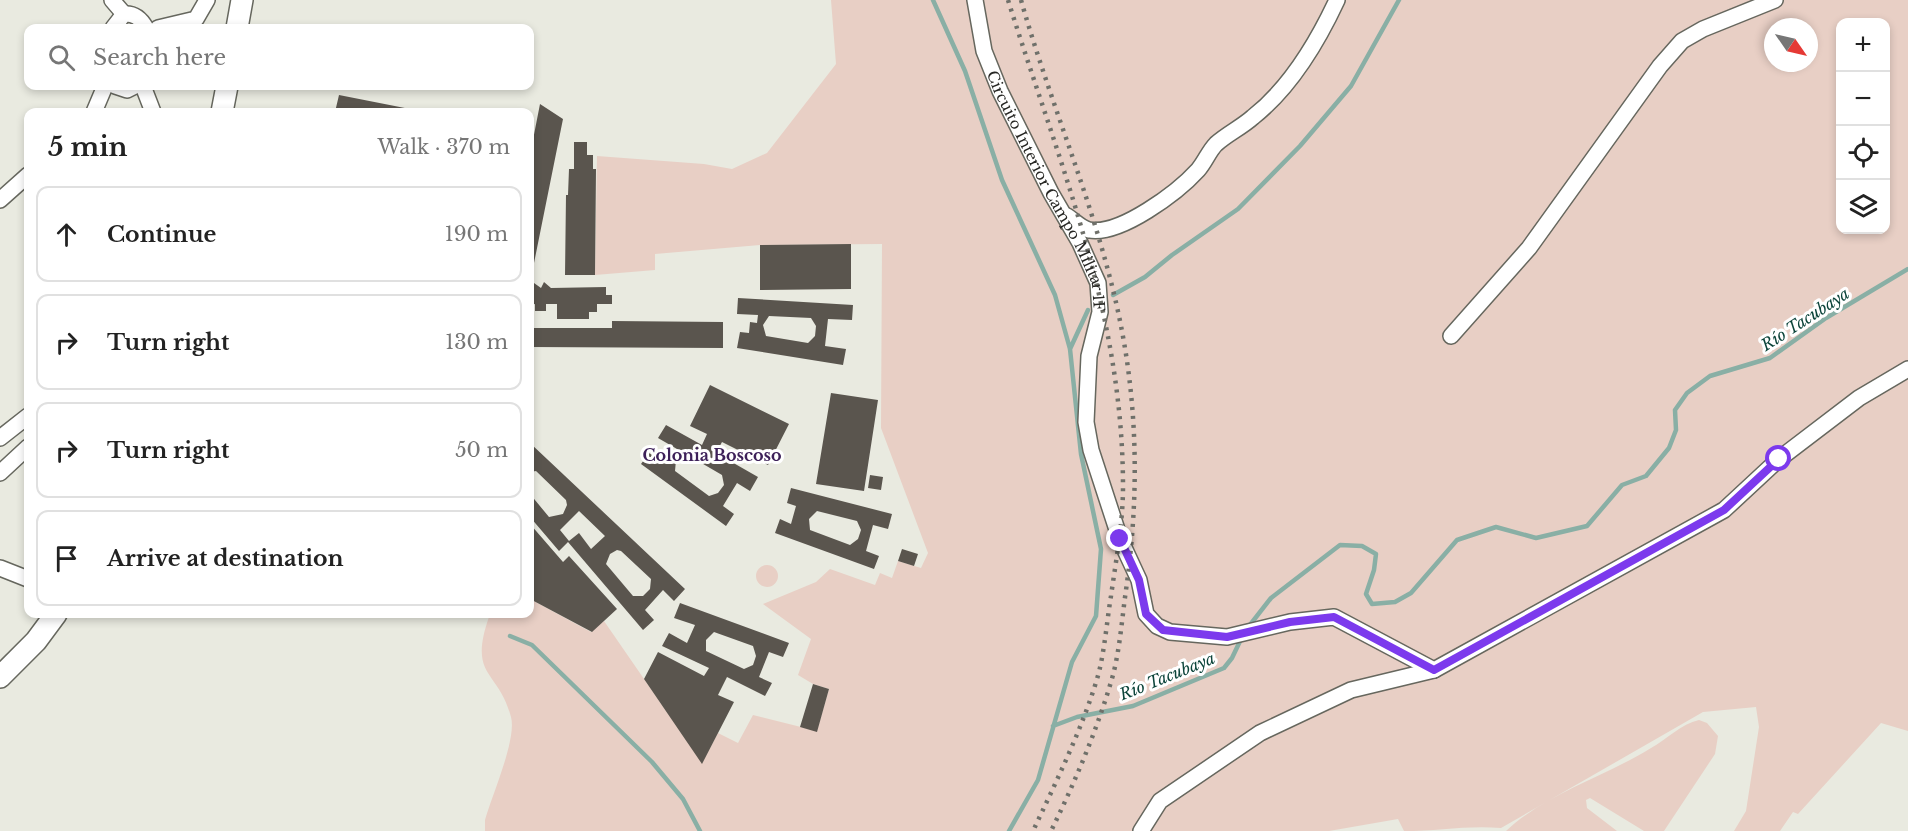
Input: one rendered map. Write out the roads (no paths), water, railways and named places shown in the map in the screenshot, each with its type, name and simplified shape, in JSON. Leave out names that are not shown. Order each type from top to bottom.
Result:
[{"type":"main road","points":[[238,24],[243,0]]},
{"type":"main road","points":[[223,108],[226,90]]},
{"type":"main road","points":[[0,676],[36,641],[53,618]]},
{"type":"street","points":[[112,0],[124,14],[135,15],[143,24]]},
{"type":"street","points":[[175,24],[196,19],[207,0]]},
{"type":"street","name":"Circuito Interior Campo Militar 1F","points":[[975,0],[984,51],[1000,91],[1094,274],[1100,293],[1098,321],[1089,356],[1086,422],[1092,450],[1120,539],[1139,580],[1143,605],[1152,621],[1163,630],[1227,637],[1290,622],[1334,617],[1434,670]]},
{"type":"street","points":[[1062,212],[1087,230],[1104,231],[1142,215],[1172,193],[1198,170],[1215,145],[1254,117],[1283,89],[1320,36],[1337,0]]},
{"type":"street","points":[[1451,336],[1529,248],[1660,66],[1682,41],[1703,29],[1775,0]]},
{"type":"street","points":[[116,24],[124,14]]},
{"type":"street","points":[[96,108],[103,90]]},
{"type":"street","points":[[145,90],[151,108]]},
{"type":"street","points":[[0,200],[24,179]]},
{"type":"street","points":[[1141,831],[1160,801],[1260,733],[1351,690],[1434,670],[1724,510],[1779,459],[1859,398],[1908,369]]},
{"type":"street","points":[[0,438],[24,419]]},
{"type":"street","points":[[0,473],[24,451]]},
{"type":"street","points":[[2,572],[24,578]]},
{"type":"waterway","points":[[933,0],[965,71],[1002,180],[1055,295],[1070,349],[1081,454],[1101,549],[1096,616],[1072,662],[1038,780],[1009,831]]},
{"type":"waterway","points":[[1113,295],[1145,277],[1172,255],[1238,209],[1300,146],[1351,86],[1399,0]]},
{"type":"waterway","name":"Río Tacubaya","points":[[1246,630],[1271,598],[1340,545],[1362,546],[1376,554],[1374,570],[1366,594],[1372,604],[1395,602],[1411,593],[1457,540],[1496,527],[1536,538],[1587,526],[1622,485],[1646,476],[1669,448],[1676,430],[1675,410],[1687,393],[1710,376],[1770,358],[1826,318],[1908,269]]},
{"type":"waterway","points":[[1070,349],[1088,310]]},
{"type":"waterway","points":[[510,636],[532,645],[652,762],[683,799],[700,831]]},
{"type":"waterway","name":"Río Tacubaya","points":[[1053,726],[1077,717],[1133,706],[1224,668],[1232,658],[1242,637]]},
{"type":"railway","points":[[1008,0],[1067,180],[1100,299],[1112,360],[1120,423],[1123,487],[1119,542],[1099,672],[1078,732],[1033,831]]},
{"type":"railway","points":[[1021,0],[1093,220],[1114,294],[1128,368],[1134,442],[1135,479],[1130,553],[1115,665],[1093,735],[1051,831]]},
{"type":"district","name":"Colonia Boscoso","points":[[712,455]]}]
